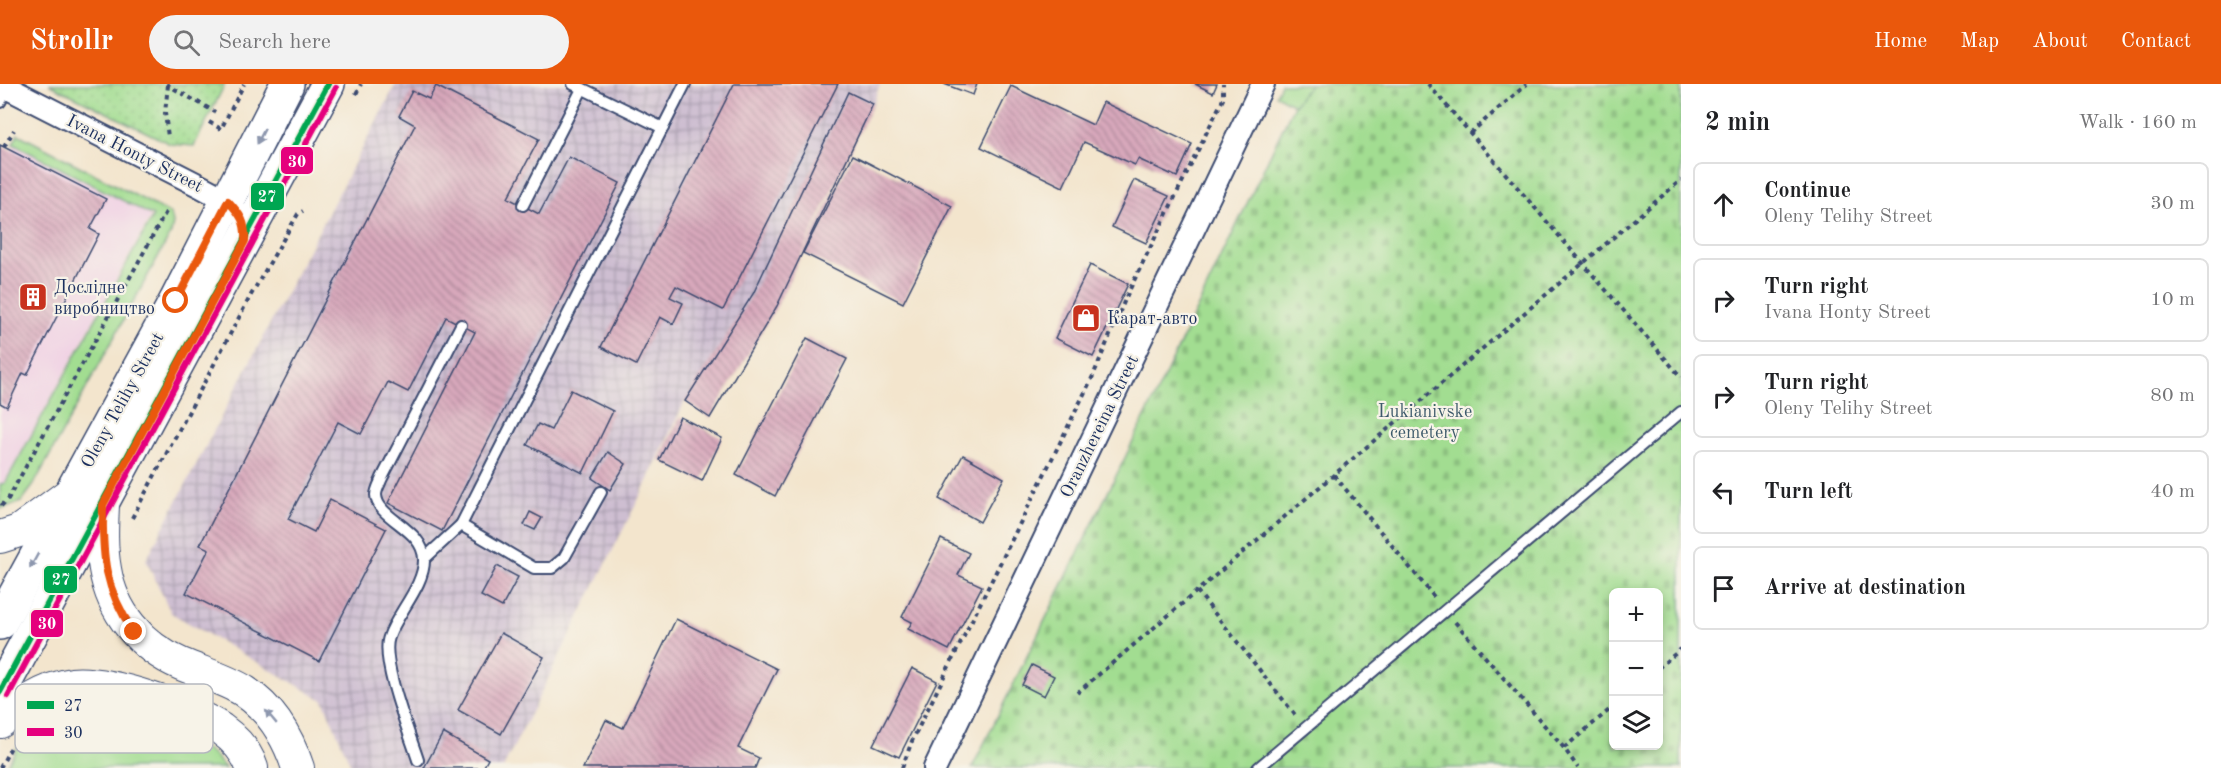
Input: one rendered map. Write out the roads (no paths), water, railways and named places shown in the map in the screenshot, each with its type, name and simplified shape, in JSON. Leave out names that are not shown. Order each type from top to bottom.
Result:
[{"type":"main road","name":"Oleny Telihy Street","points":[[0,623],[228,201],[287,84]]},
{"type":"main road","name":"Oleny Telihy Street","points":[[0,692],[103,505],[328,84]]},
{"type":"main road","points":[[0,537],[19,531],[72,492]]},
{"type":"main road","points":[[103,505],[102,541],[105,569],[110,589],[134,632],[145,644],[161,654],[244,691],[262,706],[278,726],[291,747],[298,768]]},
{"type":"main road","points":[[71,684],[98,684]]},
{"type":"main road","points":[[0,722],[15,710]]},
{"type":"main road","points":[[213,725],[237,742],[250,760],[252,768]]},
{"type":"street","name":"Oranzhereina Street","points":[[935,768],[1263,84]]},
{"type":"street","name":"Ivana Honty Street","points":[[3,91],[228,201],[246,226],[245,241]]},
{"type":"lane","points":[[424,559],[461,525],[685,84]]},
{"type":"lane","points":[[523,205],[578,86],[663,128]]},
{"type":"lane","points":[[418,760],[388,666],[386,649],[388,638],[419,579],[424,559],[419,542],[405,526],[381,508],[376,495],[382,478],[461,325]]},
{"type":"lane","points":[[1258,768],[1681,412]]},
{"type":"lane","points":[[461,525],[534,568],[552,568],[564,558],[601,492]]},
{"type":"place","name":"Дослідне виробництво","points":[[33,297]]},
{"type":"place","name":"Карат-авто","points":[[1086,318]]},
{"type":"park label","name":"Lukianivske cemetery","points":[[1425,421]]}]
